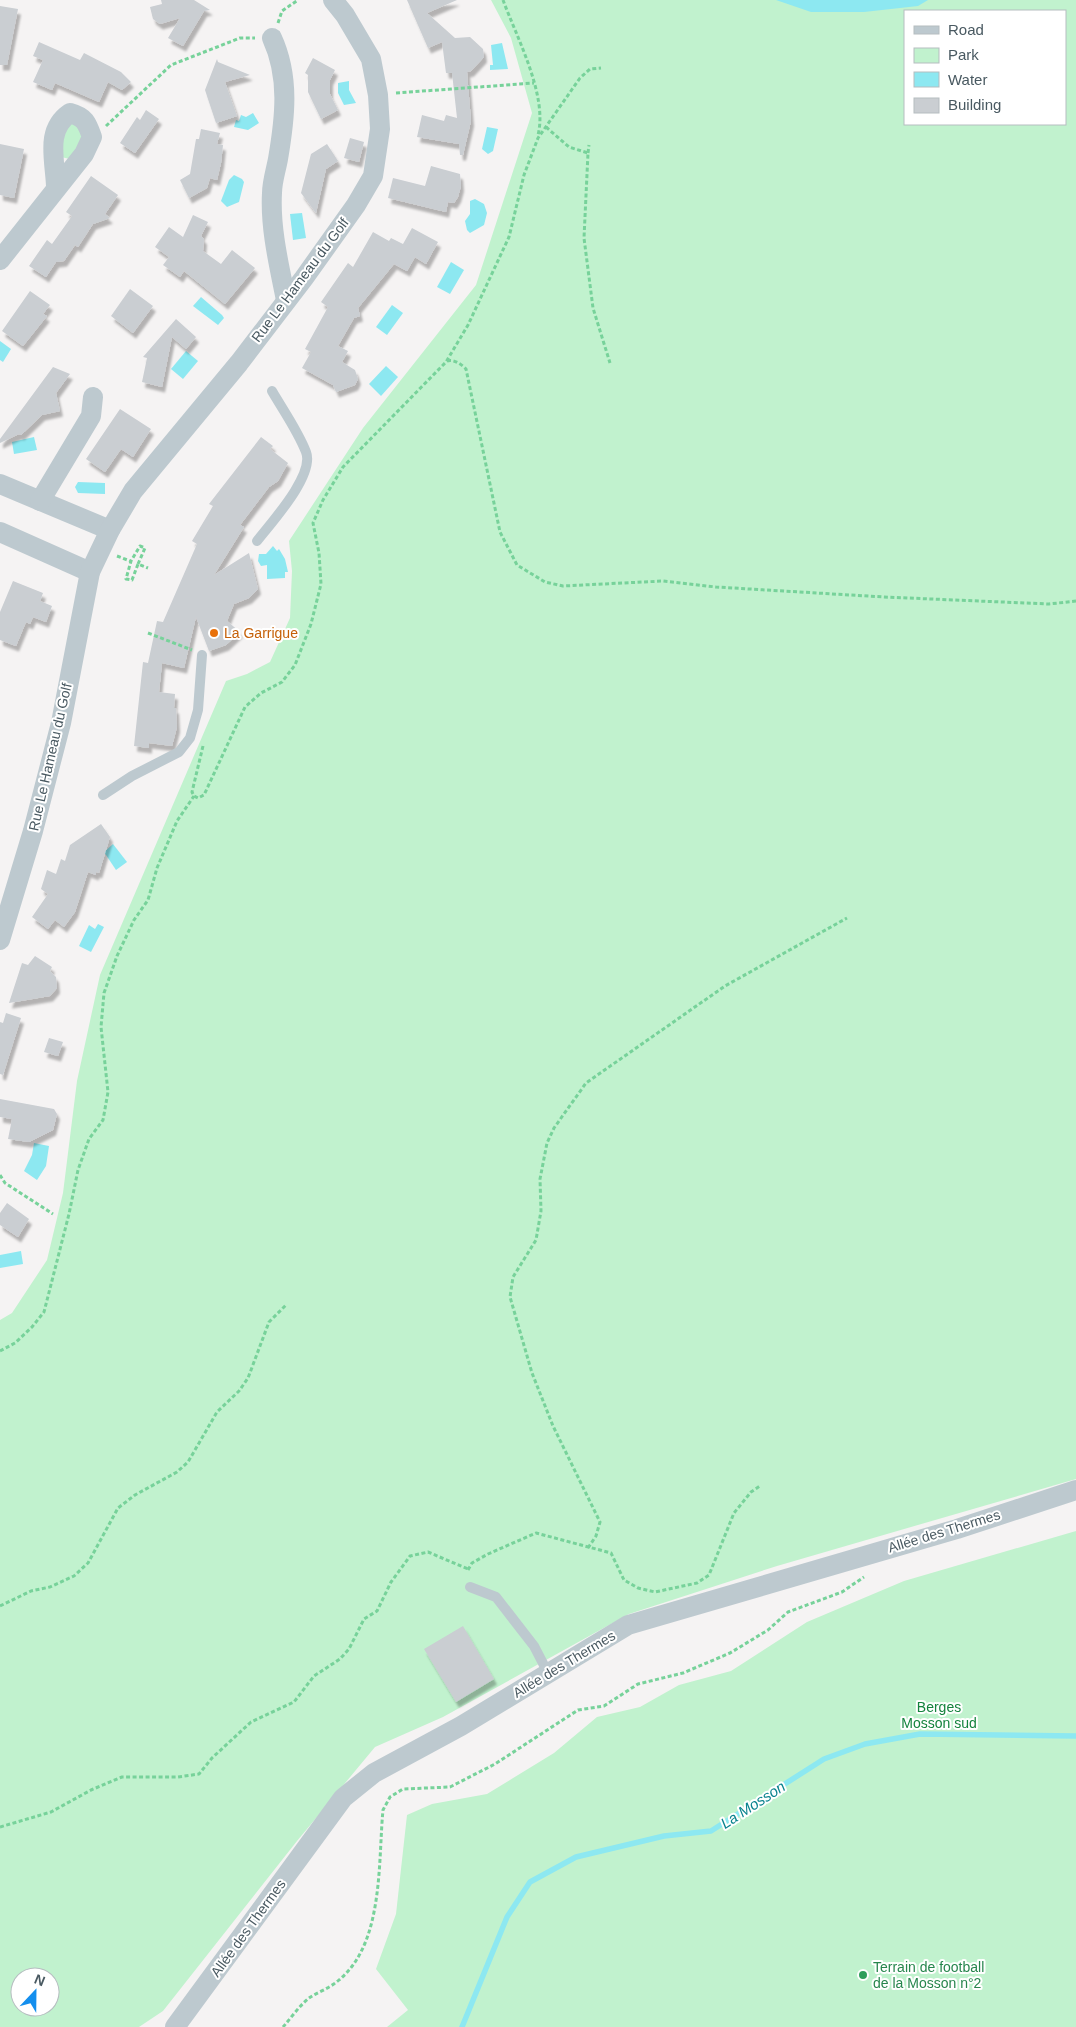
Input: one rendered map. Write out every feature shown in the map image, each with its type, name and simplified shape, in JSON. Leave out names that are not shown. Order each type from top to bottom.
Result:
[{"type":"street","name":"Rue Le Hameau du Golf","points":[[0,940],[33,832],[61,723],[76,633],[90,572],[110,530],[133,491],[239,363],[356,205],[373,176],[380,129],[378,95],[371,59],[345,15],[333,0]]},
{"type":"street","points":[[272,38],[280,55],[285,97],[272,193],[277,255],[286,300]]},
{"type":"street","points":[[0,260],[56,186],[84,154],[92,138],[86,121],[79,115],[70,113],[59,120],[54,134],[56,186]]},
{"type":"street","points":[[40,501],[91,416],[94,397]]},
{"type":"street","points":[[0,484],[110,530]]},
{"type":"street","points":[[0,532],[90,572]]},
{"type":"street","name":"Allée des Thermes","points":[[175,2027],[343,1798],[374,1773],[461,1726],[628,1624],[956,1529],[1076,1490]]},
{"type":"lane","points":[[257,541],[299,484],[307,466],[307,453],[272,391]]},
{"type":"lane","points":[[104,795],[132,776],[178,752],[190,738],[198,710],[202,654]]},
{"type":"lane","points":[[470,1587],[496,1597],[534,1646],[548,1673]]},
{"type":"path","points":[[92,138],[172,65],[240,38],[272,38],[282,11],[298,0]]},
{"type":"path","points":[[194,796],[198,798],[204,795],[245,707],[261,693],[282,682],[295,665],[311,624],[321,584],[319,553],[313,523],[323,500],[343,467],[446,362],[468,325],[509,237],[524,175],[538,138],[541,123],[534,84],[503,0]]},
{"type":"path","points":[[538,138],[580,78],[590,69],[600,68]]},
{"type":"path","points":[[378,95],[534,84]]},
{"type":"path","points":[[546,127],[569,147],[588,153]]},
{"type":"path","points":[[588,145],[584,238],[593,308],[610,363]]},
{"type":"path","points":[[446,362],[451,360],[460,363],[466,369],[500,532],[517,565],[545,582],[563,586],[663,581],[716,587],[884,597],[1049,604],[1076,602]]},
{"type":"path","points":[[140,546],[144,548],[138,564],[132,580],[126,579],[130,561],[140,546]]},
{"type":"path","points":[[138,564],[148,568]]},
{"type":"path","points":[[148,633],[202,654]]},
{"type":"path","points":[[0,1351],[15,1343],[44,1312],[78,1170],[89,1139],[103,1120],[108,1092],[101,1028],[104,993],[117,956],[134,920],[148,900],[158,868],[177,822],[194,796],[192,792],[203,745],[190,738]]},
{"type":"path","points":[[588,1548],[596,1536],[600,1522],[553,1426],[532,1373],[510,1297],[513,1277],[536,1240],[541,1211],[540,1179],[547,1143],[554,1128],[586,1083],[725,986],[847,918]]},
{"type":"path","points":[[0,1175],[5,1183],[53,1214]]},
{"type":"path","points":[[0,1606],[31,1591],[50,1587],[74,1576],[88,1563],[118,1508],[134,1496],[177,1472],[188,1462],[217,1412],[239,1391],[248,1378],[269,1322],[286,1305]]},
{"type":"path","points":[[470,1587],[468,1569],[472,1563],[536,1533],[554,1540],[569,1540],[588,1548],[611,1553],[624,1580],[638,1588],[654,1592],[697,1583],[709,1575],[734,1514],[751,1492],[760,1486]]},
{"type":"path","points":[[0,1827],[51,1812],[91,1790],[122,1777],[178,1777],[199,1774],[212,1758],[251,1722],[294,1702],[314,1676],[340,1659],[364,1619],[377,1611],[391,1582],[410,1556],[428,1552],[468,1569]]},
{"type":"path","points":[[283,2027],[308,1999],[339,1980],[356,1961],[367,1939],[374,1918],[383,1810],[390,1797],[403,1789],[450,1787],[495,1764],[578,1710],[604,1706],[638,1684],[683,1672],[730,1653],[768,1630],[788,1612],[842,1592],[869,1574]]},
{"type":"green space","points":[[491,0],[1076,0],[1076,1479],[777,1566],[629,1614],[443,1717],[375,1747],[297,1841],[163,2011],[139,2027],[0,2027],[0,1320],[12,1313],[47,1260],[63,1193],[77,1081],[100,975],[226,681],[247,674],[270,662],[290,618],[292,571],[289,541],[363,428],[476,285],[532,113],[511,38]]},
{"type":"green space","points":[[70,124],[74,124],[84,134],[70,159],[61,157],[63,130]]},
{"type":"green space","name":"Berges Mosson sud","points":[[1076,1531],[1076,2027],[387,2027],[408,2010],[376,1969],[396,1914],[407,1815],[432,1804],[487,1794],[554,1753],[597,1717],[640,1707],[679,1685],[731,1671],[807,1622],[904,1581]]},
{"type":"water","points":[[776,0],[928,0],[918,6],[864,12],[811,12]]},
{"type":"water","points":[[502,43],[508,69],[490,70],[490,65],[493,65],[491,45]]},
{"type":"water","points":[[349,81],[349,90],[356,103],[344,105],[338,93],[338,83]]},
{"type":"water","points":[[253,113],[259,123],[248,130],[234,127],[236,120],[239,121],[241,115],[246,117]]},
{"type":"water","points":[[487,127],[498,129],[493,151],[488,154],[482,149]]},
{"type":"water","points":[[234,175],[244,182],[239,202],[227,207],[221,201],[229,180]]},
{"type":"water","points":[[475,199],[484,204],[487,213],[484,225],[470,233],[467,230],[465,221],[470,214],[470,201]]},
{"type":"water","points":[[302,213],[306,238],[293,240],[290,214]]},
{"type":"water","points":[[451,262],[464,270],[450,294],[437,287]]},
{"type":"water","points":[[201,297],[224,318],[218,325],[193,306]]},
{"type":"water","points":[[392,305],[403,313],[387,335],[376,327]]},
{"type":"water","points":[[0,341],[11,349],[3,362],[0,360]]},
{"type":"water","points":[[186,351],[198,361],[183,379],[171,369]]},
{"type":"water","points":[[386,366],[398,377],[381,396],[369,384]]},
{"type":"water","points":[[34,437],[37,450],[14,454],[12,442]]},
{"type":"water","points":[[78,482],[105,483],[105,494],[78,493],[75,487]]},
{"type":"water","points":[[273,546],[277,551],[279,549],[285,559],[288,572],[285,572],[285,578],[267,579],[267,565],[261,566],[258,561],[259,554],[266,554]]},
{"type":"water","points":[[113,844],[127,862],[116,870],[104,852]]},
{"type":"water","points":[[98,924],[104,927],[91,952],[79,946],[89,925],[95,929]]},
{"type":"water","points":[[34,1143],[49,1146],[46,1166],[37,1180],[24,1171],[32,1155]]},
{"type":"water","points":[[21,1251],[23,1264],[0,1268],[0,1255]]},
{"type":"building","points":[[161,0],[194,0],[210,10],[204,11],[183,46],[168,38],[180,18],[160,24],[153,19],[150,7],[162,4]]},
{"type":"building","points":[[407,0],[457,0],[427,13],[455,38],[470,37],[483,49],[484,57],[471,71],[467,72],[471,121],[463,155],[460,155],[459,144],[417,137],[422,115],[444,121],[446,115],[457,118],[452,73],[446,73],[442,42],[428,48]]},
{"type":"building","points":[[0,6],[18,9],[7,65],[0,65]]},
{"type":"building","points":[[39,42],[80,60],[84,53],[121,72],[131,82],[122,90],[108,82],[99,102],[55,83],[52,90],[33,82],[43,60],[33,56]]},
{"type":"building","points":[[313,58],[335,70],[330,80],[330,94],[338,110],[321,119],[308,92],[308,75],[305,73]]},
{"type":"building","points":[[217,59],[218,62],[250,75],[225,82],[237,116],[216,123],[205,90]]},
{"type":"building","points":[[146,110],[159,119],[135,153],[120,143],[137,117],[140,120]]},
{"type":"building","points":[[201,129],[220,133],[217,144],[223,145],[221,163],[217,180],[210,178],[207,188],[189,198],[180,180],[190,174],[196,139],[199,139]]},
{"type":"building","points":[[350,138],[364,142],[359,162],[344,158]]},
{"type":"building","points":[[0,144],[24,149],[14,198],[0,195]]},
{"type":"building","points":[[327,144],[338,161],[326,169],[316,213],[301,193],[311,154]]},
{"type":"building","points":[[431,166],[460,174],[461,186],[458,197],[454,203],[448,202],[446,212],[388,198],[393,178],[425,186]]},
{"type":"building","points":[[91,176],[118,195],[105,214],[110,218],[93,224],[78,247],[75,245],[64,261],[56,262],[46,277],[29,266],[47,240],[52,244],[72,216],[66,212]]},
{"type":"building","points":[[193,215],[208,222],[201,236],[204,239],[203,251],[221,264],[232,250],[255,268],[225,304],[184,271],[180,277],[163,265],[169,257],[155,247],[169,227],[183,237]]},
{"type":"building","points":[[412,228],[438,242],[426,264],[415,257],[407,271],[394,264],[358,308],[360,316],[354,318],[338,346],[348,351],[342,362],[355,370],[358,379],[355,385],[336,392],[333,385],[302,368],[311,352],[305,349],[328,307],[321,302],[348,263],[353,267],[373,232],[389,241],[391,238],[403,244]]},
{"type":"building","points":[[130,289],[153,306],[133,333],[111,316]]},
{"type":"building","points":[[30,291],[50,305],[43,314],[47,316],[23,346],[2,331]]},
{"type":"building","points":[[176,319],[196,337],[186,349],[172,337],[162,387],[142,382],[147,358],[143,357]]},
{"type":"building","points":[[53,367],[70,374],[56,393],[60,411],[42,415],[21,435],[19,434],[0,443],[0,439]]},
{"type":"building","points":[[120,409],[151,429],[133,457],[121,449],[105,472],[86,459]]},
{"type":"building","points":[[261,437],[273,446],[270,449],[288,463],[278,481],[269,487],[240,525],[244,527],[214,575],[249,553],[258,589],[249,598],[234,604],[227,621],[240,632],[226,645],[209,651],[196,617],[184,668],[162,663],[159,692],[175,694],[174,708],[176,708],[177,727],[172,746],[149,743],[149,748],[134,746],[143,662],[148,663],[157,621],[163,622],[197,544],[192,541],[213,506],[209,504]]},
{"type":"building","points":[[13,581],[43,593],[40,601],[52,606],[46,622],[33,617],[30,624],[26,622],[16,646],[0,640],[0,612]]},
{"type":"building","points":[[101,824],[110,837],[99,873],[96,872],[96,875],[88,872],[75,912],[64,927],[55,920],[48,929],[32,917],[48,894],[41,889],[47,870],[56,874],[61,859],[65,861],[70,845]]},
{"type":"building","points":[[35,956],[52,967],[50,971],[56,977],[57,988],[50,996],[9,1003],[22,963],[28,965]]},
{"type":"building","points":[[6,1013],[21,1018],[3,1075],[0,1074],[0,1022],[3,1023]]},
{"type":"building","points":[[49,1038],[63,1042],[58,1056],[44,1052]]},
{"type":"building","points":[[0,1099],[54,1109],[57,1114],[53,1130],[29,1142],[8,1139],[12,1119],[0,1117]]},
{"type":"building","points":[[7,1203],[29,1219],[18,1237],[0,1225],[0,1213]]},
{"type":"building","points":[[463,1626],[494,1679],[456,1702],[424,1649]]},
{"type":"waterway","name":"La Mosson","points":[[462,2027],[507,1917],[530,1882],[576,1857],[664,1836],[711,1831],[824,1759],[865,1744],[920,1734],[1076,1736]]},
{"type":"place","name":"La Garrigue","points":[[214,633]]},
{"type":"place","name":"Terrain de football de la Mosson n°2","points":[[863,1975]]}]
